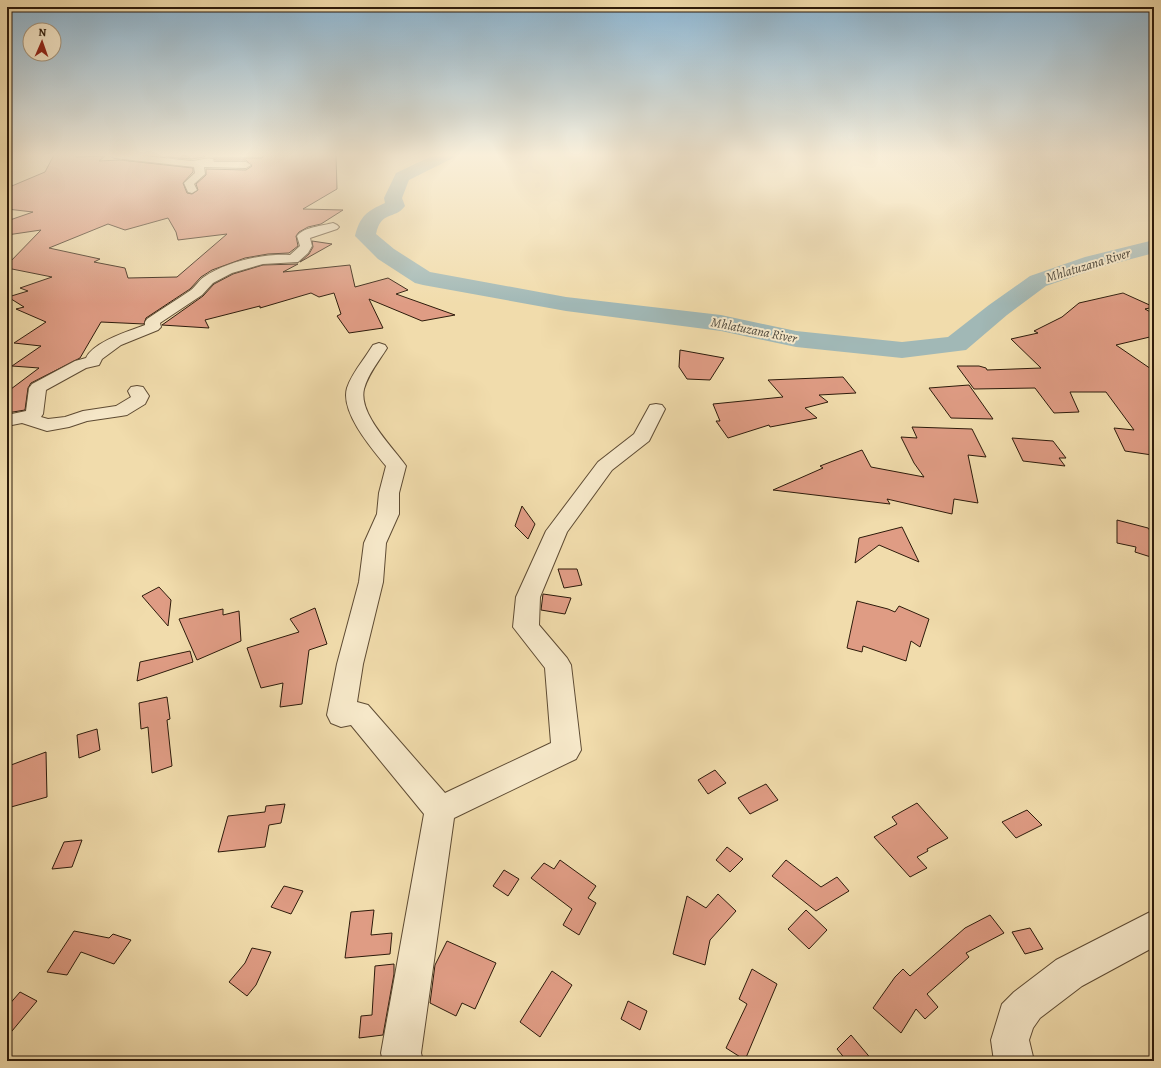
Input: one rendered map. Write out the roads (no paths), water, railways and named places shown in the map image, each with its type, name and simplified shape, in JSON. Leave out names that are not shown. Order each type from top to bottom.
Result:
[{"type":"street","points":[[15,419],[34,414],[38,388],[81,364],[93,362],[94,357],[115,342],[153,328],[152,322],[197,292],[208,280],[227,270],[262,260],[276,258],[293,259],[304,250],[306,246],[303,236],[333,227]]},
{"type":"street","points":[[379,348],[355,391],[358,412],[377,442],[396,466],[389,493],[388,514],[375,543],[371,582],[350,664],[341,715],[358,713],[440,810],[401,1053],[403,1061]]},
{"type":"street","points":[[15,419],[47,425],[69,422],[83,416],[121,411],[139,400],[140,396],[137,391]]},
{"type":"street","points":[[440,810],[566,750],[558,665],[526,628],[528,597],[556,531],[605,466],[642,437],[656,409]]},
{"type":"street","points":[[1014,1061],[1010,1040],[1016,1018],[1027,1005],[1069,973],[1154,928]]},
{"type":"waterway","name":"Mhlatuzana River","points":[[395,205],[371,219],[365,236],[386,254],[423,278],[566,304],[721,323],[796,339],[902,350],[956,344],[998,310],[1038,281],[1093,262],[1154,246]]}]
